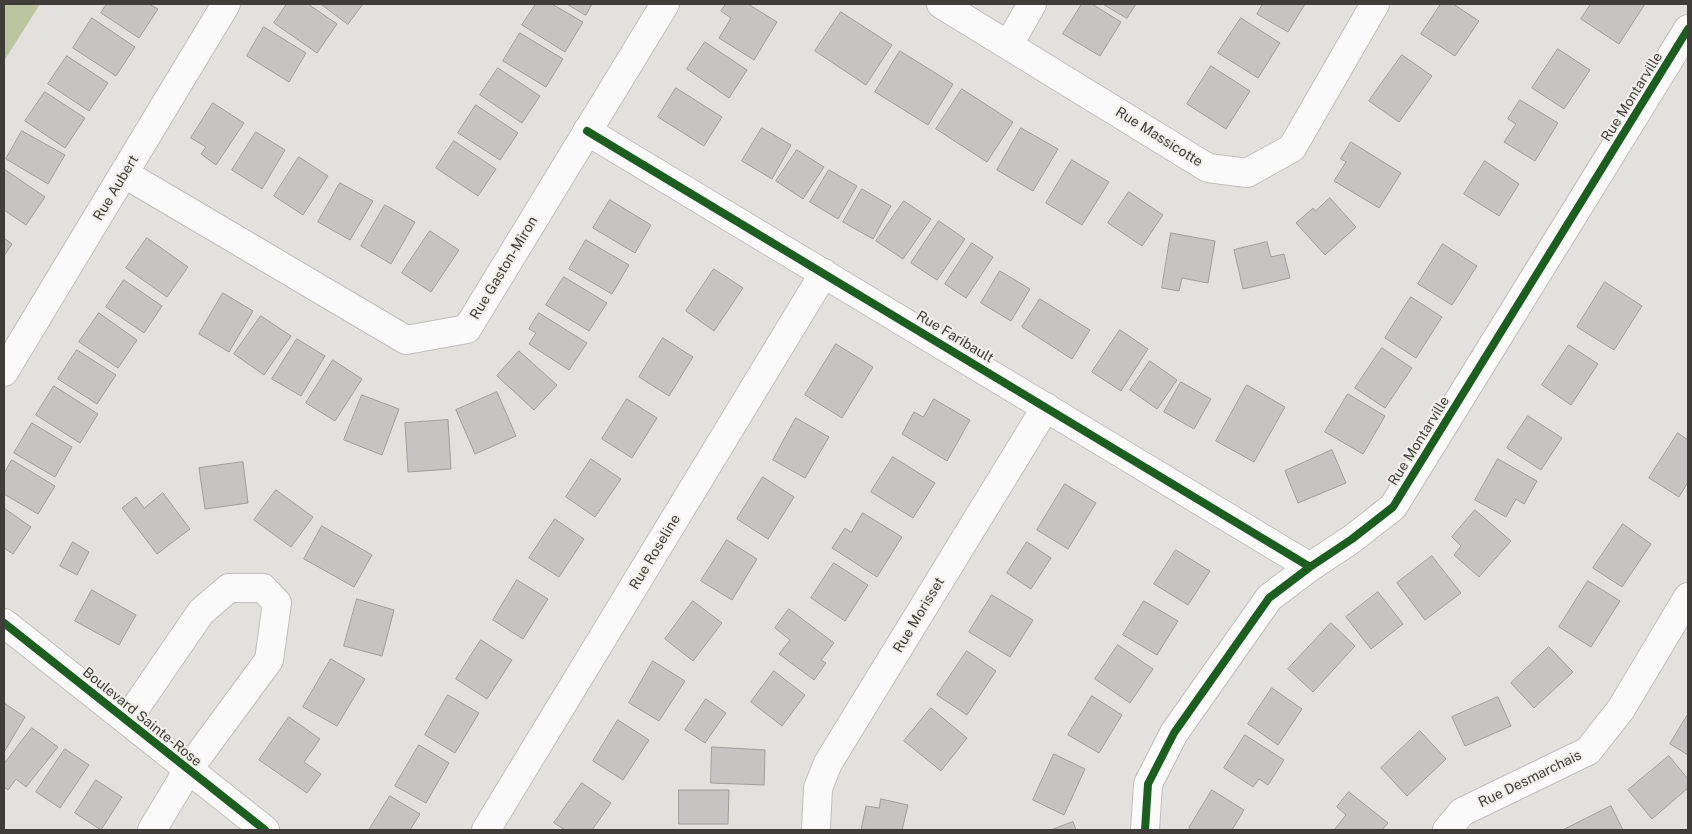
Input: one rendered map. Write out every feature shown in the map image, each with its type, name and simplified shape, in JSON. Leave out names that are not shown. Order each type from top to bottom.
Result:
[{"type":"street","name":"Rue Aubert","points":[[4,372],[226,4]]},
{"type":"street","name":"Rue Gaston-Miron","points":[[125,174],[406,340],[468,329],[665,4]]},
{"type":"street","name":"Rue Massicotte","points":[[941,4],[1009,44],[1208,168],[1247,173],[1292,148],[1376,4]]},
{"type":"street","points":[[1009,44],[1032,4]]},
{"type":"street","name":"Rue Montarville","points":[[1146,830],[1148,784],[1174,733],[1269,598],[1310,567],[1352,540],[1393,507],[1688,29]]},
{"type":"street","name":"Rue Faribault","points":[[587,131],[1310,567]]},
{"type":"street","name":"Rue Roseline","points":[[486,830],[824,273]]},
{"type":"street","name":"Rue Morisset","points":[[816,830],[818,788],[828,763],[1046,407]]},
{"type":"street","name":"Boulevard Sainte-Rose","points":[[127,720],[201,612],[230,588],[263,588],[277,603],[270,660],[188,770]]},
{"type":"street","name":"Rue Desmarchais","points":[[1447,830],[1462,812],[1588,751],[1621,709],[1688,597]]},
{"type":"street","name":"Boulevard Sainte-Rose","points":[[4,623],[265,830]]},
{"type":"street","points":[[152,830],[188,770]]},
{"type":"green space","points":[[4,4],[40,4],[4,61]]},
{"type":"building","points":[[107,4],[149,4],[158,9],[139,38],[101,13]]},
{"type":"building","points":[[287,4],[308,4],[337,24],[317,53],[274,23]]},
{"type":"building","points":[[321,4],[363,4],[348,24]]},
{"type":"building","points":[[536,4],[552,4],[583,22],[565,52],[522,25]]},
{"type":"building","points":[[567,4],[592,4],[586,15]]},
{"type":"building","points":[[726,4],[748,4],[777,22],[754,60],[719,38],[731,18],[721,11]]},
{"type":"building","points":[[1082,4],[1092,4],[1121,22],[1100,56],[1063,34]]},
{"type":"building","points":[[1103,4],[1136,4],[1127,18]]},
{"type":"building","points":[[1263,4],[1305,4],[1288,32],[1257,14]]},
{"type":"building","points":[[1441,4],[1453,4],[1479,21],[1455,56],[1421,34]]},
{"type":"building","points":[[1591,4],[1645,4],[1619,44],[1581,19]]},
{"type":"building","points":[[841,12],[892,45],[866,85],[815,51]]},
{"type":"building","points":[[92,18],[135,47],[116,76],[73,48]]},
{"type":"building","points":[[1241,18],[1280,43],[1258,78],[1218,53]]},
{"type":"building","points":[[264,27],[306,53],[289,82],[247,56]]},
{"type":"building","points":[[520,33],[563,59],[546,87],[503,61]]},
{"type":"building","points":[[705,42],[747,70],[729,98],[687,69]]},
{"type":"building","points":[[1558,49],[1590,70],[1564,109],[1532,88]]},
{"type":"building","points":[[900,51],[953,84],[928,125],[875,92]]},
{"type":"building","points":[[1402,55],[1432,76],[1399,122],[1369,101]]},
{"type":"building","points":[[67,56],[108,83],[89,111],[48,84]]},
{"type":"building","points":[[1211,66],[1250,91],[1226,129],[1187,104]]},
{"type":"building","points":[[498,68],[540,96],[522,123],[480,95]]},
{"type":"building","points":[[676,88],[722,117],[704,146],[658,117]]},
{"type":"building","points":[[962,89],[1013,122],[987,162],[936,129]]},
{"type":"building","points":[[45,92],[85,118],[65,148],[25,121]]},
{"type":"building","points":[[1520,100],[1558,123],[1535,161],[1504,142],[1516,124],[1508,119]]},
{"type":"building","points":[[213,103],[244,123],[216,165],[201,154],[206,147],[191,138]]},
{"type":"building","points":[[476,105],[518,133],[500,160],[458,133]]},
{"type":"building","points":[[762,128],[791,145],[772,179],[742,161]]},
{"type":"building","points":[[1021,128],[1058,149],[1033,191],[997,170]]},
{"type":"building","points":[[22,131],[65,155],[48,184],[6,159]]},
{"type":"building","points":[[256,132],[285,150],[262,189],[232,170]]},
{"type":"building","points":[[454,141],[496,169],[478,196],[436,168]]},
{"type":"building","points":[[1351,142],[1401,173],[1379,208],[1334,181],[1346,162],[1341,159]]},
{"type":"building","points":[[797,150],[824,167],[803,199],[776,181]]},
{"type":"building","points":[[299,157],[328,176],[303,215],[274,196]]},
{"type":"building","points":[[1072,160],[1109,182],[1082,225],[1046,203]]},
{"type":"building","points":[[1485,161],[1519,184],[1499,216],[1464,194]]},
{"type":"building","points":[[4,169],[45,197],[26,225],[4,210]]},
{"type":"building","points":[[829,170],[857,186],[838,219],[810,202]]},
{"type":"building","points":[[340,183],[373,201],[350,240],[318,222]]},
{"type":"building","points":[[862,189],[891,206],[873,239],[843,222]]},
{"type":"building","points":[[1129,192],[1163,215],[1142,246],[1108,223]]},
{"type":"building","points":[[1330,198],[1356,227],[1325,255],[1296,223],[1313,208],[1315,211]]},
{"type":"building","points":[[610,200],[651,225],[635,253],[593,228]]},
{"type":"building","points":[[904,201],[931,219],[903,259],[876,241]]},
{"type":"building","points":[[385,205],[415,222],[391,264],[361,246]]},
{"type":"building","points":[[939,221],[965,239],[937,280],[911,263]]},
{"type":"building","points":[[430,231],[459,250],[431,292],[402,273]]},
{"type":"building","points":[[1171,233],[1215,241],[1208,283],[1182,278],[1179,291],[1162,288]]},
{"type":"building","points":[[4,238],[12,244],[4,256]]},
{"type":"building","points":[[147,238],[188,267],[167,297],[126,268]]},
{"type":"building","points":[[586,240],[629,265],[612,294],[569,269]]},
{"type":"building","points":[[1267,242],[1271,257],[1284,254],[1290,278],[1243,289],[1234,250]]},
{"type":"building","points":[[972,243],[993,257],[966,298],[945,284]]},
{"type":"building","points":[[1443,244],[1477,266],[1452,305],[1418,284]]},
{"type":"building","points":[[714,269],[743,288],[714,331],[686,311]]},
{"type":"building","points":[[1000,271],[1030,289],[1011,321],[981,303]]},
{"type":"building","points":[[564,277],[607,303],[589,331],[546,305]]},
{"type":"building","points":[[124,280],[162,306],[144,333],[106,307]]},
{"type":"building","points":[[1605,282],[1642,306],[1614,350],[1577,327]]},
{"type":"building","points":[[223,293],[253,311],[229,352],[199,334]]},
{"type":"building","points":[[1411,297],[1442,317],[1416,358],[1385,338]]},
{"type":"building","points":[[1040,299],[1090,330],[1072,359],[1022,327]]},
{"type":"building","points":[[99,313],[137,340],[118,368],[79,342]]},
{"type":"building","points":[[539,313],[587,343],[569,370],[529,344],[536,333],[529,329]]},
{"type":"building","points":[[261,316],[291,336],[264,375],[234,354]]},
{"type":"building","points":[[1120,330],[1148,349],[1121,391],[1092,372]]},
{"type":"building","points":[[663,338],[693,357],[669,396],[639,377]]},
{"type":"building","points":[[297,339],[325,356],[301,396],[272,379]]},
{"type":"building","points":[[836,344],[873,367],[842,418],[805,395]]},
{"type":"building","points":[[1569,345],[1598,364],[1571,405],[1542,385]]},
{"type":"building","points":[[1382,348],[1412,368],[1385,408],[1355,388]]},
{"type":"building","points":[[77,350],[116,375],[97,404],[58,379]]},
{"type":"building","points":[[519,351],[557,385],[534,410],[497,376]]},
{"type":"building","points":[[333,360],[362,379],[335,421],[306,403]]},
{"type":"building","points":[[1150,361],[1177,380],[1157,409],[1130,390]]},
{"type":"building","points":[[1181,382],[1211,399],[1194,429],[1164,412]]},
{"type":"building","points":[[1247,385],[1285,407],[1254,462],[1216,441]]},
{"type":"building","points":[[54,386],[98,414],[80,443],[36,415]]},
{"type":"building","points":[[497,392],[516,436],[475,454],[456,410]]},
{"type":"building","points":[[1348,394],[1385,416],[1363,454],[1325,432]]},
{"type":"building","points":[[362,395],[399,409],[382,455],[344,440]]},
{"type":"building","points":[[627,399],[657,418],[632,458],[602,439]]},
{"type":"building","points":[[934,399],[970,420],[947,461],[902,434],[914,412],[923,417]]},
{"type":"building","points":[[1528,416],[1562,438],[1541,470],[1507,448]]},
{"type":"building","points":[[796,418],[829,437],[805,478],[773,460]]},
{"type":"building","points":[[448,420],[451,469],[408,472],[405,423]]},
{"type":"building","points":[[32,423],[72,447],[55,477],[14,453]]},
{"type":"building","points":[[1678,433],[1688,440],[1688,482],[1679,497],[1649,478]]},
{"type":"building","points":[[1332,450],[1346,483],[1298,503],[1285,471]]},
{"type":"building","points":[[893,457],[935,483],[913,518],[871,492]]},
{"type":"building","points":[[591,459],[621,479],[595,517],[566,497]]},
{"type":"building","points":[[1498,459],[1537,481],[1524,504],[1516,499],[1506,517],[1475,500]]},
{"type":"building","points":[[12,460],[55,486],[38,514],[4,494],[4,474]]},
{"type":"building","points":[[243,462],[248,503],[205,509],[199,468]]},
{"type":"building","points":[[763,477],[794,497],[768,539],[737,519]]},
{"type":"building","points":[[1065,484],[1096,503],[1068,549],[1037,530]]},
{"type":"building","points":[[276,490],[313,517],[291,547],[254,520]]},
{"type":"building","points":[[163,493],[190,529],[157,554],[122,508],[136,497],[144,508]]},
{"type":"building","points":[[4,508],[31,527],[13,554],[4,548]]},
{"type":"building","points":[[1475,510],[1511,541],[1479,577],[1454,555],[1461,546],[1452,537]]},
{"type":"building","points":[[863,513],[902,537],[877,577],[832,548],[845,528],[851,532]]},
{"type":"building","points":[[555,519],[584,539],[559,577],[529,558]]},
{"type":"building","points":[[1623,524],[1651,544],[1622,587],[1593,568]]},
{"type":"building","points":[[322,526],[372,555],[354,587],[304,559]]},
{"type":"building","points":[[727,540],[757,559],[732,600],[701,581]]},
{"type":"building","points":[[73,542],[89,552],[77,575],[60,566]]},
{"type":"building","points":[[1027,542],[1051,558],[1031,589],[1007,573]]},
{"type":"building","points":[[1176,550],[1210,571],[1188,605],[1154,584]]},
{"type":"building","points":[[1432,556],[1461,593],[1425,620],[1397,583]]},
{"type":"building","points":[[834,563],[868,585],[845,621],[811,598]]},
{"type":"building","points":[[517,580],[548,599],[523,639],[493,620]]},
{"type":"building","points":[[1588,581],[1620,601],[1591,647],[1559,627]]},
{"type":"building","points":[[92,590],[136,615],[119,645],[75,621]]},
{"type":"building","points":[[1378,592],[1403,624],[1371,649],[1346,617]]},
{"type":"building","points":[[992,595],[1033,620],[1010,657],[969,632]]},
{"type":"building","points":[[357,599],[394,610],[382,656],[344,646]]},
{"type":"building","points":[[693,601],[722,623],[693,661],[665,639]]},
{"type":"building","points":[[1144,601],[1178,621],[1157,655],[1123,635]]},
{"type":"building","points":[[789,609],[834,643],[821,660],[826,663],[814,680],[779,654],[790,640],[775,628]]},
{"type":"building","points":[[1331,623],[1355,646],[1313,692],[1288,669]]},
{"type":"building","points":[[481,640],[512,660],[487,699],[456,679]]},
{"type":"building","points":[[1118,645],[1153,669],[1130,703],[1095,679]]},
{"type":"building","points":[[1549,647],[1573,672],[1534,708],[1511,683]]},
{"type":"building","points":[[967,651],[996,671],[967,715],[937,695]]},
{"type":"building","points":[[331,659],[365,679],[337,726],[303,707]]},
{"type":"building","points":[[653,661],[685,681],[659,721],[629,703]]},
{"type":"building","points":[[774,671],[805,695],[782,726],[751,702]]},
{"type":"building","points":[[1272,688],[1302,709],[1278,745],[1248,724]]},
{"type":"building","points":[[448,695],[479,713],[455,753],[425,735]]},
{"type":"building","points":[[1092,696],[1122,715],[1099,753],[1068,735]]},
{"type":"building","points":[[1498,697],[1511,726],[1465,746],[1452,717]]},
{"type":"building","points":[[706,699],[726,713],[705,743],[685,730]]},
{"type":"building","points":[[4,703],[25,717],[4,752]]},
{"type":"building","points":[[931,708],[967,738],[941,771],[904,741]]},
{"type":"building","points":[[1688,714],[1688,755],[1670,744]]},
{"type":"building","points":[[289,717],[320,739],[304,762],[321,774],[307,793],[259,760]]},
{"type":"building","points":[[618,720],[649,740],[623,780],[593,761]]},
{"type":"building","points":[[32,728],[58,747],[26,787],[16,779],[8,790],[4,787],[4,764]]},
{"type":"building","points":[[1420,731],[1446,759],[1407,796],[1381,768]]},
{"type":"building","points":[[1245,735],[1284,760],[1268,785],[1259,779],[1253,787],[1224,768]]},
{"type":"building","points":[[419,745],[449,763],[426,803],[395,786]]},
{"type":"building","points":[[712,747],[765,750],[764,785],[711,783]]},
{"type":"building","points":[[65,749],[89,765],[60,808],[36,792]]},
{"type":"building","points":[[1054,754],[1085,769],[1064,815],[1033,800]]},
{"type":"building","points":[[1669,756],[1688,779],[1688,788],[1652,819],[1628,790]]},
{"type":"building","points":[[96,780],[122,797],[101,830],[75,813]]},
{"type":"building","points":[[582,783],[611,803],[592,830],[565,830],[554,823]]},
{"type":"building","points":[[679,790],[729,790],[728,824],[679,824]]},
{"type":"building","points":[[1212,790],[1244,810],[1232,830],[1192,830],[1189,828]]},
{"type":"building","points":[[1349,792],[1388,823],[1382,830],[1334,830],[1346,815],[1337,807]]},
{"type":"building","points":[[390,796],[420,814],[410,830],[369,830]]},
{"type":"building","points":[[881,799],[908,805],[902,830],[861,830],[866,806],[879,808]]},
{"type":"building","points":[[1611,806],[1623,830],[1563,830]]},
{"type":"building","points":[[1073,822],[1076,830],[1051,830]]},
{"type":"cycle path","points":[[1145,830],[1148,784],[1174,733],[1269,598],[1310,567],[1352,539],[1393,507],[1688,29]]},
{"type":"cycle path","points":[[587,131],[1310,567]]},
{"type":"cycle path","points":[[4,623],[265,830]]}]
